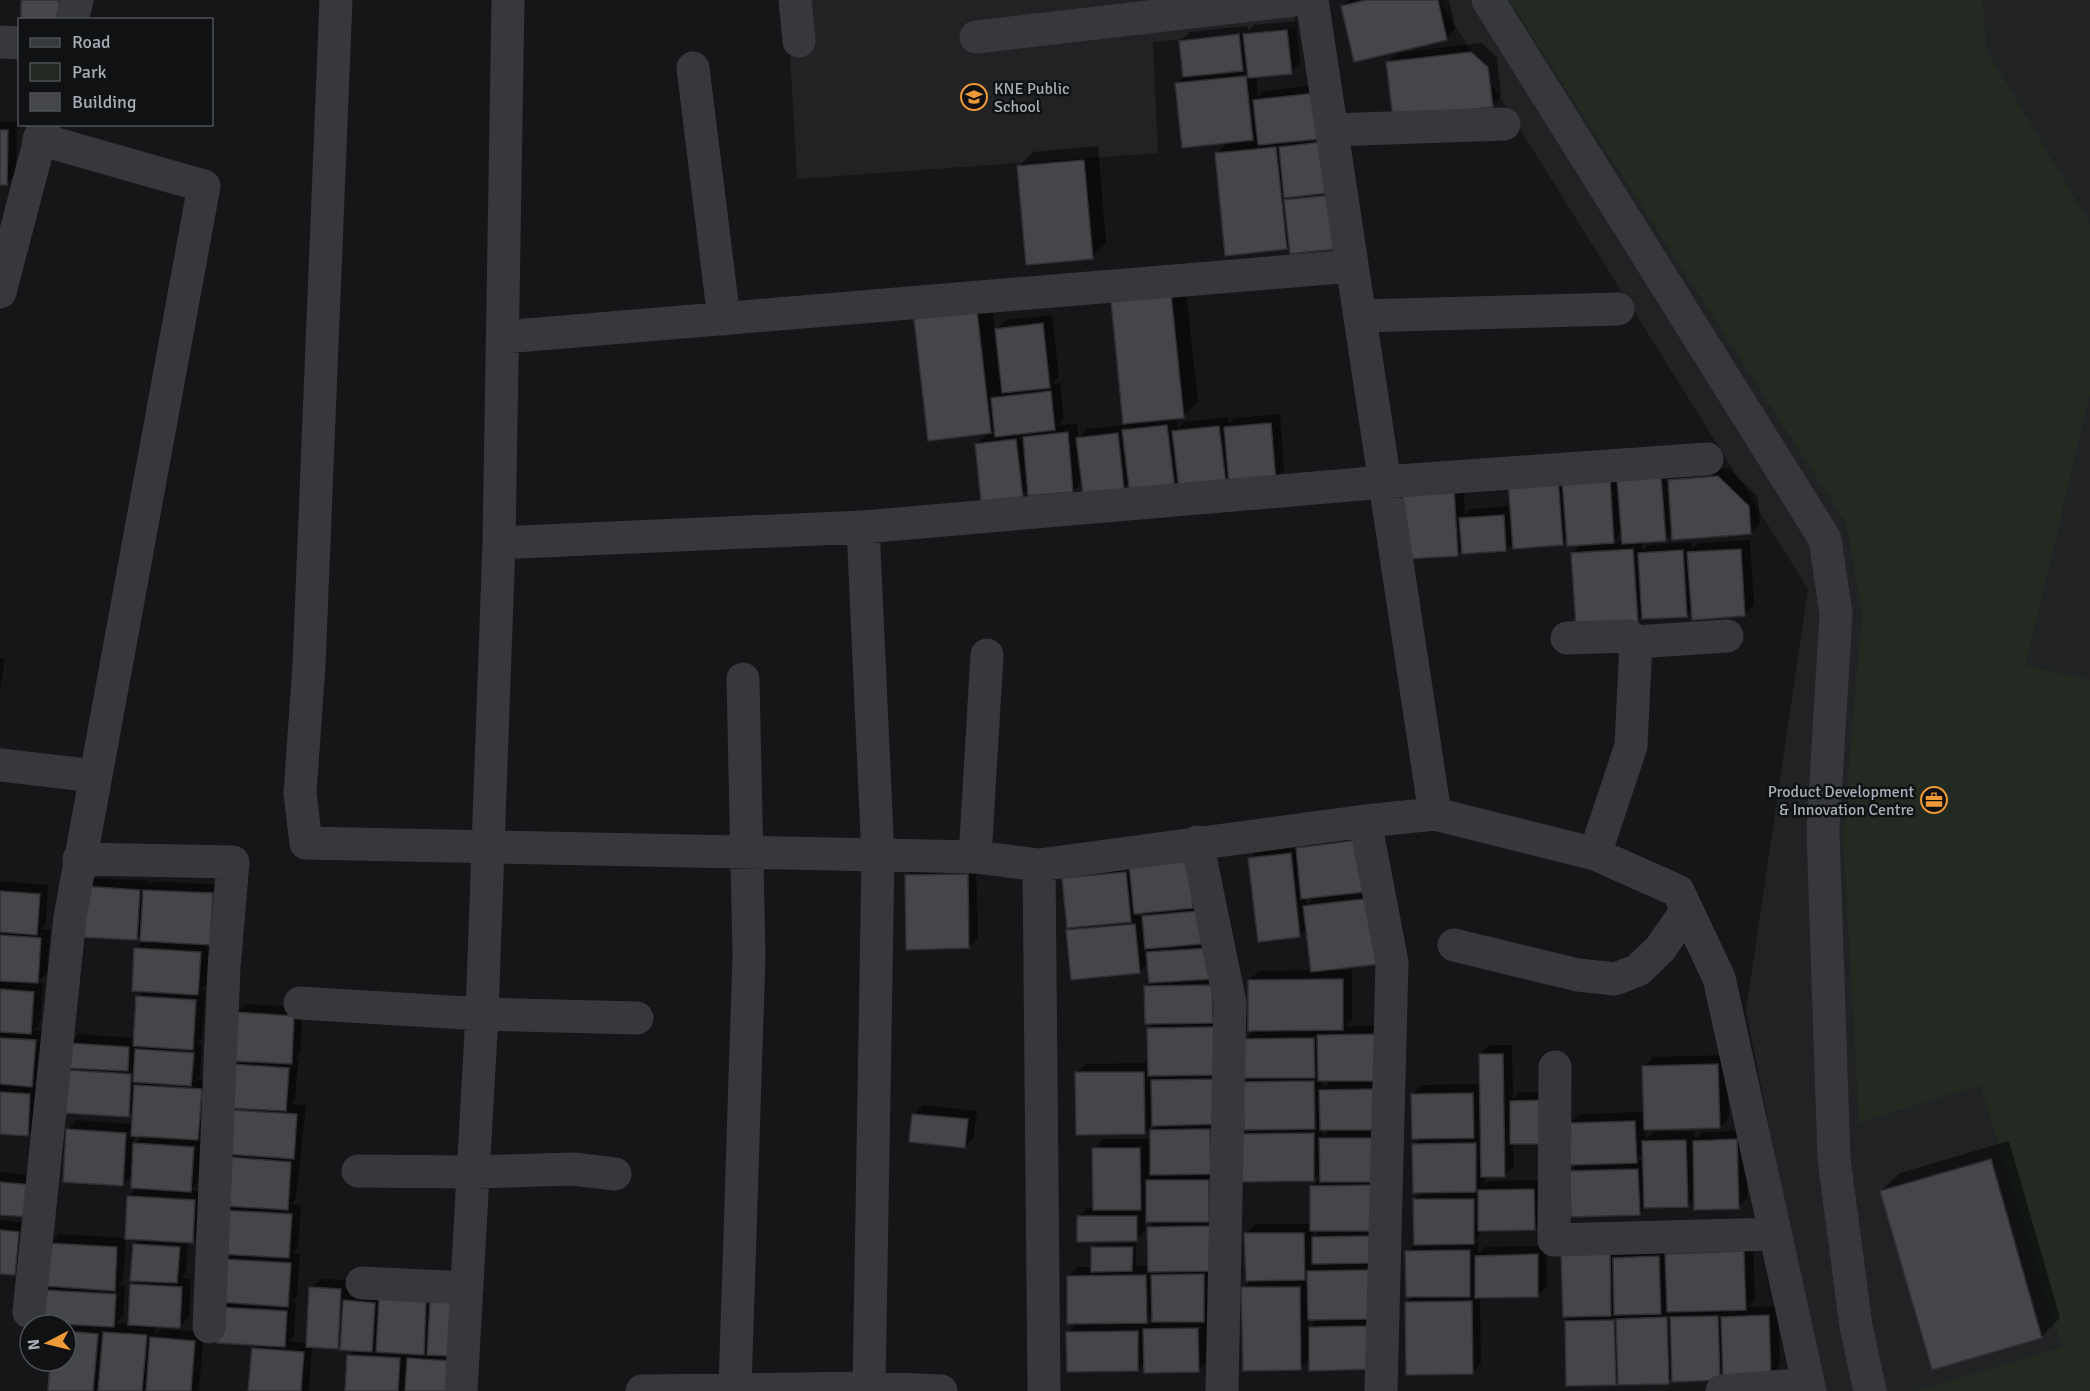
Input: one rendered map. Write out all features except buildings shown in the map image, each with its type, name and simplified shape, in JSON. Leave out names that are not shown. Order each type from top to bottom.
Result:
[{"type":"street","points":[[72,18],[76,0]]},
{"type":"street","points":[[336,0],[309,665],[300,793],[306,843],[748,855],[975,857],[1039,865],[1197,842],[1435,814],[1595,854],[1678,891],[1719,978],[1809,1387],[1722,1391]]},
{"type":"street","points":[[461,1391],[482,1014],[499,543],[508,0]]},
{"type":"street","points":[[795,0],[799,41]]},
{"type":"street","points":[[976,37],[1294,0]]},
{"type":"street","points":[[1312,0],[1435,814]]},
{"type":"street","points":[[1488,0],[1825,539],[1836,614],[1823,831],[1834,1159],[1856,1326],[1870,1391]]},
{"type":"street","points":[[0,42],[18,43]]},
{"type":"street","points":[[693,68],[724,319]]},
{"type":"street","points":[[1332,130],[1504,124]]},
{"type":"street","points":[[0,292],[13,197],[42,132],[204,186],[79,859],[70,917],[28,1312]]},
{"type":"street","points":[[503,337],[1352,266]]},
{"type":"street","points":[[1360,316],[1618,309]]},
{"type":"street","points":[[499,543],[863,526],[1384,482],[1707,459]]},
{"type":"street","points":[[863,526],[878,857],[868,1388]]},
{"type":"street","points":[[1567,638],[1629,636],[1636,642],[1727,636]]},
{"type":"street","points":[[1595,854],[1631,746],[1636,642]]},
{"type":"street","points":[[975,857],[987,656]]},
{"type":"street","points":[[735,1389],[749,955],[743,679]]},
{"type":"street","points":[[0,765],[95,776]]},
{"type":"street","points":[[1365,821],[1392,962],[1381,1391]]},
{"type":"street","points":[[1197,842],[1230,1003],[1222,1391]]},
{"type":"street","points":[[79,859],[233,862],[224,968],[209,1327]]},
{"type":"street","points":[[1039,865],[1044,1391]]},
{"type":"street","points":[[1454,945],[1578,975],[1615,979],[1638,970],[1660,949],[1687,910]]},
{"type":"street","points":[[300,1003],[482,1014],[637,1018]]},
{"type":"street","points":[[1555,1067],[1554,1240],[1775,1234]]},
{"type":"street","points":[[358,1171],[473,1173],[572,1169],[615,1174]]},
{"type":"street","points":[[362,1283],[467,1288]]},
{"type":"street","points":[[642,1391],[868,1388],[941,1391]]},
{"type":"shaded area","name":"KNE Public School","points":[[787,0],[1291,0],[1296,28],[1153,42],[1158,153],[797,179]]},
{"type":"shaded area","name":"Product Development & Innovation Centre","points":[[1439,0],[2090,0],[2090,1391],[1822,1391],[1746,1011],[1808,589]]},
{"type":"green space","name":"Product Development & Innovation Centre","points":[[1509,0],[1983,0],[1986,49],[2090,224],[2090,394],[2026,665],[2090,680],[2090,1391],[1916,1391],[2062,1347],[1980,1085],[1859,1123],[1843,836],[1862,613],[1846,523]]},
{"type":"place","name":"KNE Public School","points":[[974,97]]},
{"type":"place","name":"Product Development & Innovation Centre","points":[[1934,800]]}]
